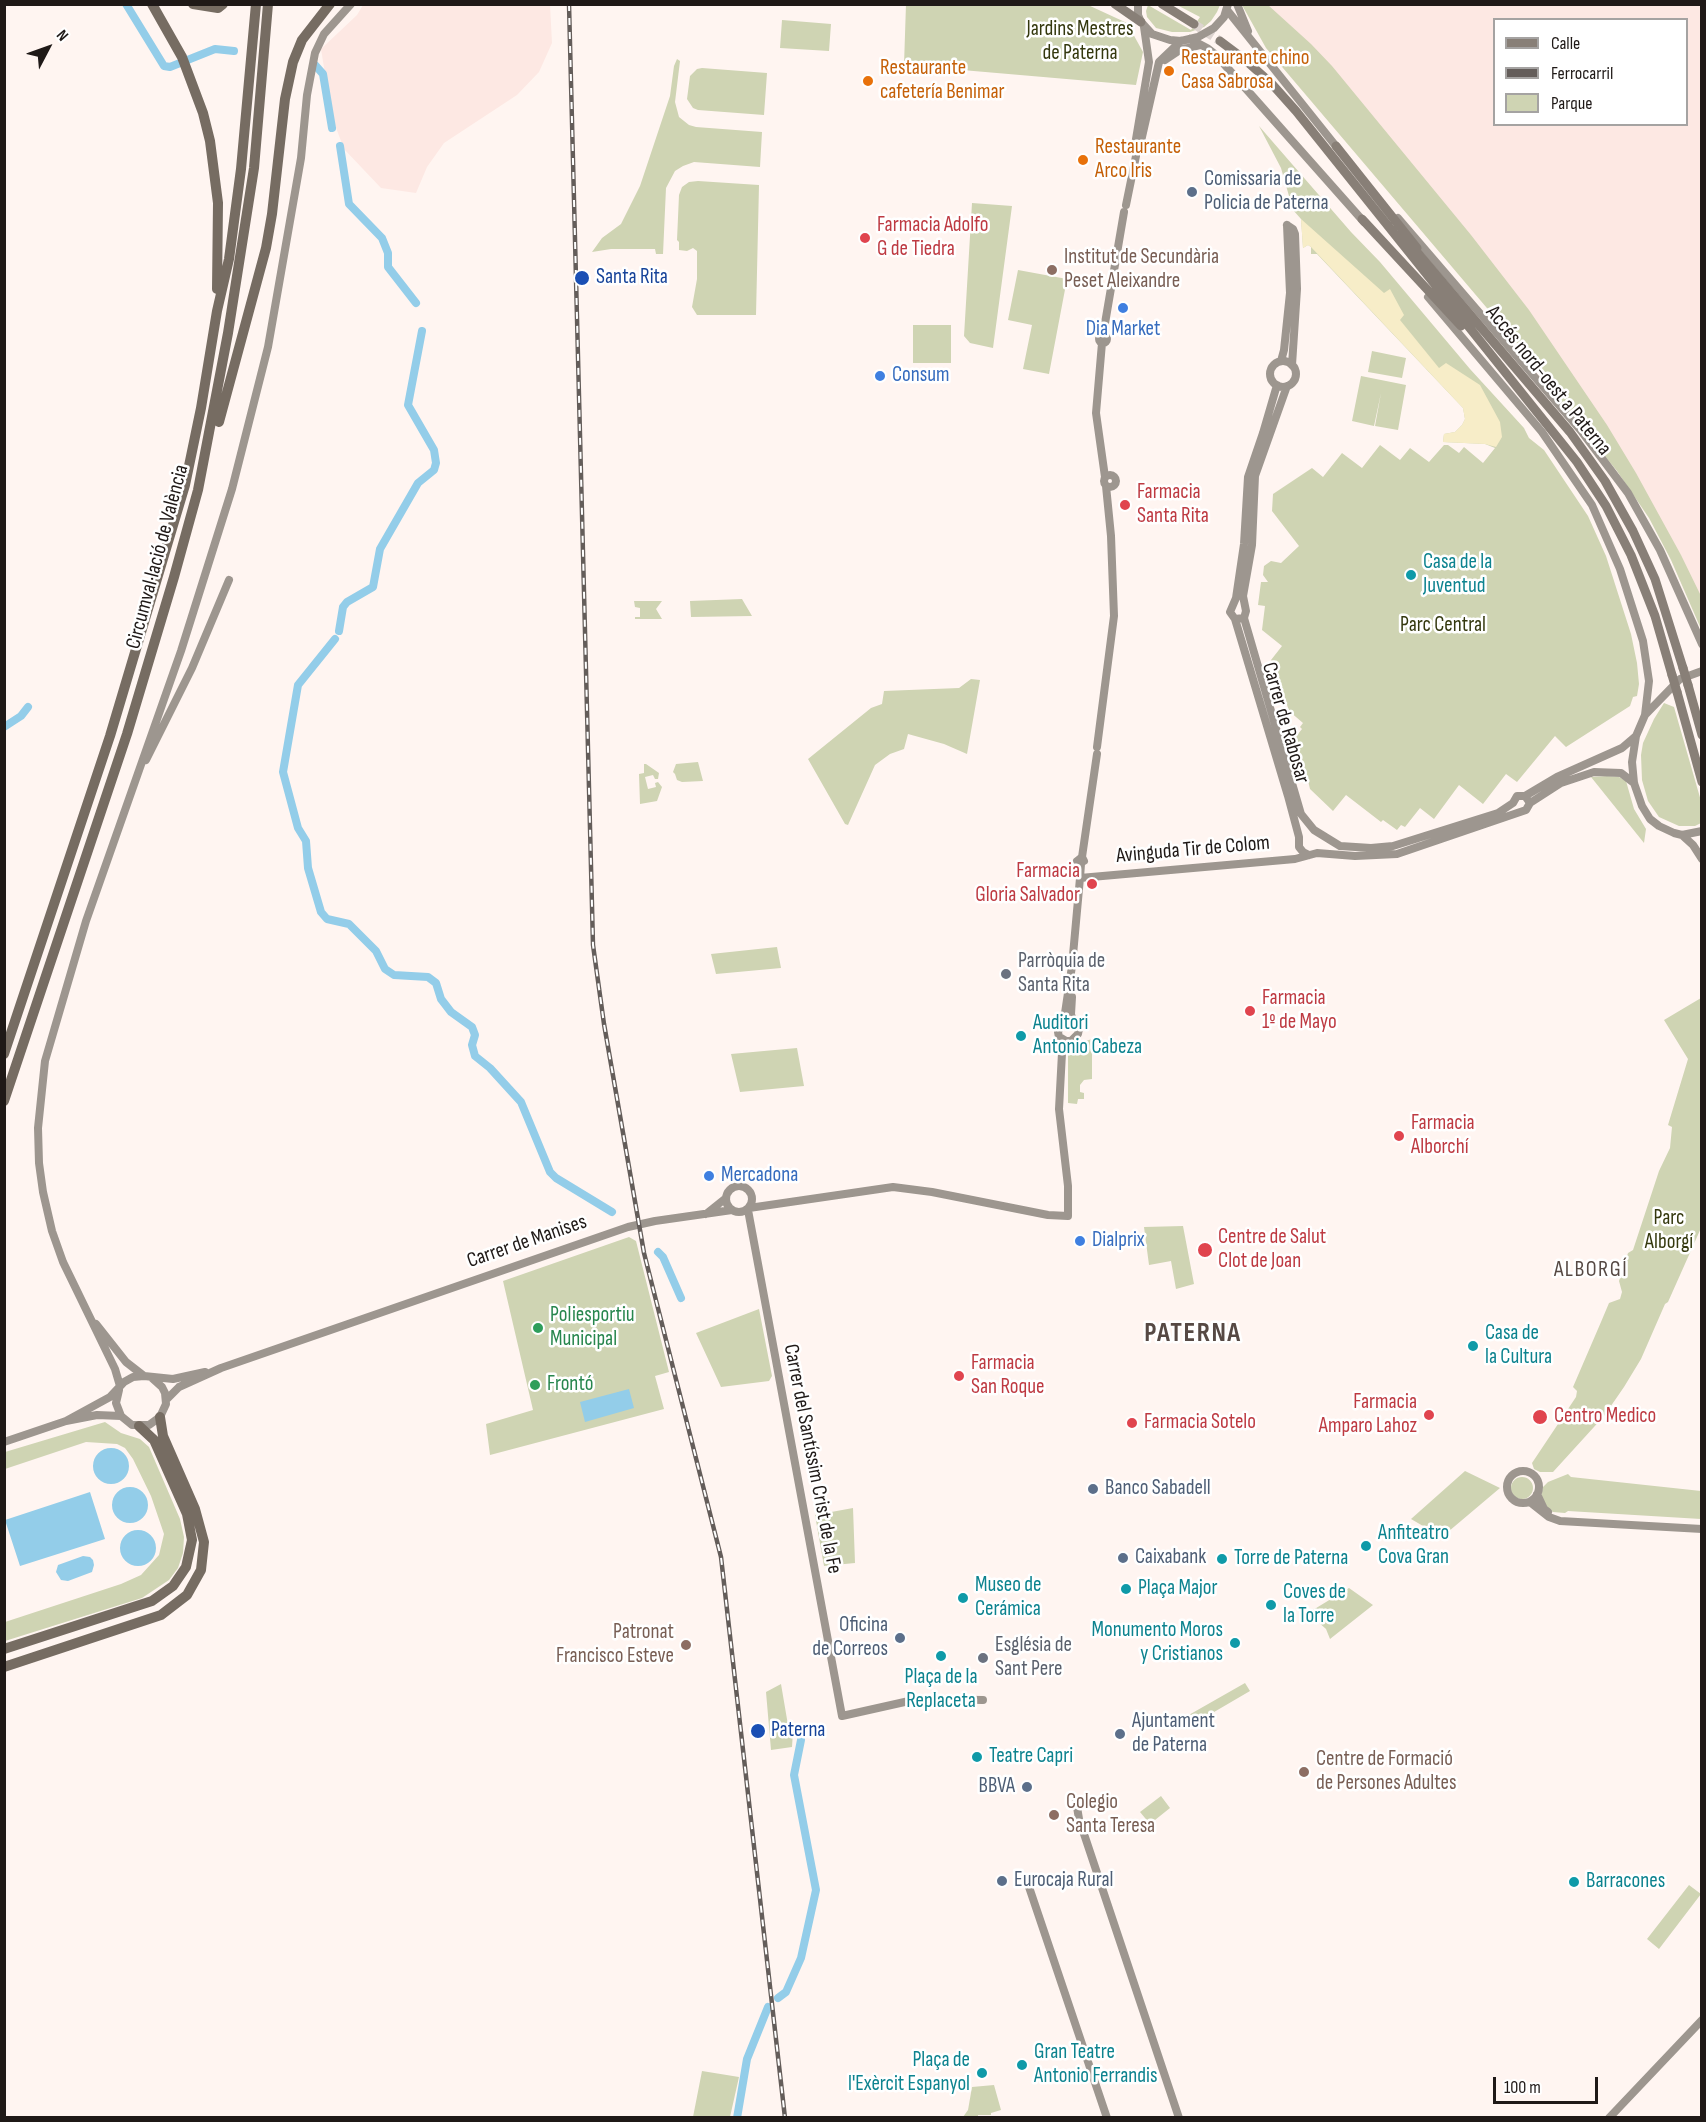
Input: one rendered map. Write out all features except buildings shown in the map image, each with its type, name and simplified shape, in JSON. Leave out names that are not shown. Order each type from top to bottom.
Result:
[{"type":"highway","points":[[152,4],[182,57],[203,113],[215,174],[218,203],[217,311]]},
{"type":"highway","points":[[193,4],[220,6]]},
{"type":"highway","name":"Circumval·lació de València","points":[[5,1052],[110,736],[185,485],[229,258],[242,169],[256,4]]},
{"type":"highway","name":"Circumval·lació de València","points":[[4,1101],[127,734],[181,555],[198,490],[215,412],[254,168],[268,4]]},
{"type":"highway","points":[[198,490],[266,248],[285,99],[292,62],[302,40],[330,4]]},
{"type":"highway","points":[[4,1667],[161,1616],[187,1595],[201,1570],[204,1542],[195,1509],[163,1436],[160,1417]]},
{"type":"highway","points":[[4,1649],[152,1601],[173,1586],[186,1567],[192,1540],[188,1514],[154,1440],[139,1426]]},
{"type":"main road","points":[[1115,4],[1142,25]]},
{"type":"main road","points":[[1162,4],[1194,24]]},
{"type":"main road","name":"Accés nord-oest a Paterna","points":[[1220,41],[1270,83],[1333,149],[1570,432],[1605,481],[1633,531],[1655,579],[1701,735]]},
{"type":"main road","name":"Accés nord-oest a Paterna","points":[[1333,149],[1592,484],[1620,531],[1646,591],[1677,692],[1701,782]]},
{"type":"main road","points":[[1362,219],[1542,418]]},
{"type":"street","points":[[86,1311],[126,1362],[162,1387],[166,1400],[165,1409],[160,1417],[149,1425],[139,1426],[126,1421],[121,1416],[116,1403],[119,1388],[115,1369],[86,1311],[63,1262],[52,1231],[39,1164],[38,1128],[41,1086],[48,1045],[86,921],[203,585],[232,489],[268,347],[302,158],[310,71],[315,52],[324,34],[351,4]]},
{"type":"street","points":[[1136,153],[1149,62],[1138,4]]},
{"type":"street","points":[[1237,4],[1249,36]]},
{"type":"street","points":[[1062,1053],[1078,1034],[1071,1014],[1072,966],[1081,861],[1114,616],[1108,479],[1096,413],[1102,339],[1136,153],[1157,67],[1161,58],[1185,40],[1214,28],[1228,7],[1333,149],[1582,432],[1628,493],[1660,550],[1701,644]]},
{"type":"street","points":[[1142,25],[1161,38],[1185,40],[1200,45],[1216,55],[1362,219],[1542,432],[1592,505],[1620,568],[1643,641],[1649,681],[1646,715]]},
{"type":"street","points":[[1157,67],[1180,50],[1200,45]]},
{"type":"street","points":[[1277,385],[1251,476],[1244,544],[1231,614],[1239,618],[1246,613],[1243,596],[1252,545],[1251,476],[1287,386],[1295,378],[1292,364],[1297,289],[1295,234],[1293,229],[1287,225],[1290,293],[1281,361]]},
{"type":"street","points":[[1287,386],[1277,385],[1271,378],[1271,370],[1281,361],[1292,364]]},
{"type":"street","points":[[138,774],[166,722],[212,624],[229,580]]},
{"type":"street","points":[[1233,605],[1240,603],[1244,606]]},
{"type":"street","name":"Carrer de Rabosar","points":[[1239,618],[1301,814],[1318,833]]},
{"type":"street","name":"Carrer de Rabosar","points":[[1239,618],[1299,837]]},
{"type":"street","points":[[1701,671],[1680,679],[1646,715],[1636,736],[1632,762],[1634,783],[1642,806],[1650,819],[1659,826],[1682,835],[1693,845],[1701,859]]},
{"type":"street","points":[[1513,803],[1519,811],[1526,810],[1528,799],[1557,777],[1622,748],[1636,736]]},
{"type":"street","points":[[1318,833],[1323,847],[1313,854],[1303,852],[1299,847],[1299,837],[1307,830],[1318,833],[1340,846],[1352,848],[1393,846],[1498,813],[1513,803],[1517,796],[1528,799],[1561,783],[1594,772],[1621,773],[1634,783]]},
{"type":"street","name":"Avinguda Tir de Colom","points":[[1080,878],[1295,859],[1313,854],[1355,856],[1397,854],[1502,820],[1519,811]]},
{"type":"street","points":[[1682,835],[1701,831]]},
{"type":"street","points":[[770,1205],[753,1198],[749,1190],[742,1186],[734,1186],[728,1191],[726,1198],[727,1205],[739,1213],[770,1205],[894,1187],[932,1192],[1048,1215],[1068,1216],[1068,1186],[1059,1109],[1062,1053],[1058,1032],[1062,1022],[1072,966]]},
{"type":"street","points":[[1062,1022],[1073,1021]]},
{"type":"street","points":[[1060,1038],[1071,1041]]},
{"type":"street","points":[[705,1215],[726,1198]]},
{"type":"street","points":[[748,1209],[753,1198]]},
{"type":"street","name":"Carrer del Santíssim Crist de la Fe","points":[[748,1209],[842,1716],[918,1699],[982,1700]]},
{"type":"street","name":"Carrer de Manises","points":[[221,1368],[638,1223],[732,1210]]},
{"type":"street","points":[[66,1421],[110,1397],[133,1377],[173,1379],[221,1368]]},
{"type":"street","points":[[166,1400],[179,1387],[221,1368]]},
{"type":"street","points":[[4,1442],[66,1421],[97,1415],[121,1416]]},
{"type":"street","points":[[1522,1471],[1532,1474],[1538,1482],[1537,1494],[1544,1509],[1561,1517],[1701,1527],[1560,1521],[1550,1517],[1530,1502],[1516,1502],[1509,1496],[1507,1484],[1512,1475],[1522,1471]]},
{"type":"street","points":[[1530,1502],[1537,1494]]},
{"type":"street","points":[[1076,1801],[1079,1819],[1179,2118]]},
{"type":"street","points":[[1029,1887],[1107,2118]]},
{"type":"street","points":[[1609,2118],[1701,2020]]},
{"type":"shaded area","points":[[363,5],[550,5],[552,43],[539,72],[517,95],[444,143],[427,167],[416,193],[381,188],[344,149],[332,117],[321,49],[357,15]]},
{"type":"shaded area","points":[[1256,5],[1701,5],[1701,612],[1628,474]]},
{"type":"green space","name":"Jardins Mestres de Paterna","points":[[906,4],[1088,5],[1127,23],[1143,52],[1136,85],[904,65]]},
{"type":"green space","points":[[1148,5],[1191,30],[1200,17],[1177,5],[1220,5],[1211,21],[1204,27],[1190,32],[1172,32],[1156,28],[1147,17]]},
{"type":"green space","points":[[1242,5],[1268,5],[1332,66],[1471,235],[1529,310],[1607,425],[1681,555],[1701,596],[1701,629],[1671,560],[1649,518],[1617,471],[1561,402],[1554,387],[1266,48]]},
{"type":"green space","points":[[782,20],[831,24],[829,51],[780,48]]},
{"type":"green space","points":[[677,59],[680,61],[675,102],[679,117],[689,125],[696,127],[762,132],[760,167],[694,162],[683,166],[675,171],[666,188],[663,254],[656,254],[655,249],[611,249],[592,252],[602,238],[621,224],[640,186],[670,96]]},
{"type":"green space","points":[[697,69],[767,73],[764,115],[693,108],[687,99],[690,76]]},
{"type":"green space","name":"Parc Central","points":[[1259,126],[1524,428],[1529,438],[1544,450],[1588,516],[1606,556],[1631,634],[1637,663],[1639,684],[1637,696],[1633,697],[1630,706],[1566,747],[1555,736],[1517,782],[1506,774],[1483,804],[1459,785],[1434,819],[1420,808],[1405,827],[1401,825],[1397,830],[1383,820],[1381,822],[1346,795],[1333,811],[1310,789],[1305,768],[1302,768],[1294,739],[1302,729],[1300,727],[1303,723],[1289,711],[1282,689],[1280,689],[1271,660],[1282,646],[1262,630],[1265,606],[1258,605],[1261,582],[1268,582],[1263,575],[1264,566],[1271,561],[1281,563],[1299,546],[1272,511],[1273,494],[1312,468],[1323,477],[1342,453],[1362,468],[1380,445],[1400,460],[1410,448],[1429,462],[1444,445],[1448,445],[1459,453],[1464,447],[1483,463],[1495,448],[1485,444],[1443,442],[1444,434],[1455,432],[1462,425],[1465,419],[1463,408],[1317,254],[1311,254],[1311,247],[1308,245],[1303,248],[1301,219],[1293,210],[1281,168]]},
{"type":"green space","points":[[689,182],[759,185],[756,315],[697,315],[692,307],[697,279],[697,251],[693,248],[687,251],[679,250],[677,240],[679,195],[682,187]]},
{"type":"green space","points":[[972,203],[1012,206],[993,348],[970,343],[964,336]]},
{"type":"green space","points":[[1018,270],[1067,279],[1049,374],[1023,369],[1032,325],[1008,320]]},
{"type":"green space","points":[[913,325],[951,325],[951,363],[913,363]]},
{"type":"green space","points":[[1372,351],[1406,358],[1402,378],[1368,372]]},
{"type":"green space","points":[[1361,376],[1406,385],[1398,430],[1375,426],[1381,393],[1374,426],[1352,421]]},
{"type":"green space","points":[[742,599],[752,616],[691,617],[690,601]]},
{"type":"green space","points":[[634,601],[662,601],[656,609],[662,619],[635,619],[635,617],[640,617],[640,608],[635,607]]},
{"type":"green space","points":[[971,679],[980,680],[967,754],[944,744],[908,734],[904,749],[890,754],[875,765],[848,825],[845,824],[808,759],[871,708],[882,704],[884,691],[959,688]]},
{"type":"green space","points":[[1664,703],[1674,707],[1701,801],[1701,823],[1695,826],[1679,826],[1659,817],[1648,801],[1642,780],[1643,743]]},
{"type":"green space","points":[[698,762],[703,781],[682,782],[677,780],[673,772],[676,764]]},
{"type":"green space","points":[[644,764],[659,773],[658,779],[655,779],[653,775],[645,777],[648,789],[656,787],[655,783],[658,782],[662,787],[657,801],[640,804],[639,774],[644,773]]},
{"type":"green space","points":[[1591,777],[1619,777],[1626,781],[1634,809],[1646,829],[1644,843]]},
{"type":"green space","points":[[777,947],[781,968],[716,974],[711,954]]},
{"type":"green space","name":"Parc Alborgí","points":[[1701,998],[1701,1228],[1641,1359],[1624,1387],[1604,1416],[1553,1472],[1540,1472],[1534,1469],[1532,1463],[1576,1397],[1577,1391],[1573,1387],[1609,1303],[1620,1299],[1622,1292],[1619,1281],[1628,1253],[1633,1250],[1659,1171],[1670,1148],[1672,1127],[1668,1125],[1688,1059],[1664,1020]]},
{"type":"green space","points":[[1092,1039],[1092,1079],[1084,1080],[1080,1085],[1080,1092],[1084,1093],[1084,1099],[1078,1099],[1077,1104],[1068,1103],[1068,1054],[1076,1044]]},
{"type":"green space","points":[[797,1048],[804,1086],[740,1092],[731,1054]]},
{"type":"green space","points":[[1183,1226],[1194,1284],[1176,1289],[1171,1261],[1149,1265],[1144,1227]]},
{"type":"green space","points":[[629,1237],[636,1241],[669,1372],[655,1376],[664,1409],[490,1455],[486,1424],[533,1410],[503,1281]]},
{"type":"green space","points":[[759,1309],[772,1376],[769,1381],[721,1387],[696,1333]]},
{"type":"green space","points":[[105,1422],[121,1433],[140,1439],[149,1447],[180,1519],[184,1537],[183,1553],[178,1568],[169,1580],[142,1598],[5,1641],[5,1622],[121,1584],[141,1575],[159,1555],[164,1534],[151,1496],[125,1448],[117,1444],[86,1442],[5,1469],[5,1452]]},
{"type":"green space","points":[[1465,1471],[1500,1488],[1442,1537],[1411,1519]]},
{"type":"green space","points":[[1568,1474],[1571,1477],[1701,1491],[1701,1519],[1553,1512],[1541,1497],[1543,1487],[1548,1482]]},
{"type":"green space","points":[[1522,1477],[1530,1480],[1533,1488],[1530,1496],[1522,1499],[1514,1496],[1511,1488],[1514,1480]]},
{"type":"green space","points":[[853,1508],[855,1563],[824,1566],[815,1515]]},
{"type":"green space","points":[[1349,1588],[1373,1605],[1330,1639],[1326,1629],[1308,1613]]},
{"type":"green space","points":[[1245,1683],[1250,1691],[1185,1729],[1180,1720]]},
{"type":"green space","points":[[781,1684],[789,1731],[793,1731],[792,1747],[771,1750],[766,1692]]},
{"type":"green space","points":[[1161,1796],[1170,1808],[1150,1824],[1140,1812]]},
{"type":"green space","points":[[1689,1885],[1701,1894],[1659,1949],[1647,1939]]},
{"type":"green space","points":[[702,2071],[739,2077],[730,2117],[693,2117]]},
{"type":"green space","points":[[994,2085],[1001,2110],[991,2115],[963,2117],[968,2110],[972,2087]]},
{"type":"sand","points":[[1301,219],[1384,293],[1390,289],[1404,315],[1400,320],[1439,368],[1446,363],[1480,385],[1500,422],[1502,437],[1496,447],[1485,444],[1443,442],[1444,434],[1455,432],[1462,425],[1465,419],[1463,408],[1311,247],[1308,245],[1303,248]]},
{"type":"water","points":[[629,1389],[634,1408],[585,1422],[580,1402]]},
{"type":"water","points":[[111,1448],[124,1453],[129,1466],[124,1479],[111,1484],[98,1479],[93,1466],[98,1453]]},
{"type":"water","points":[[130,1487],[143,1492],[148,1505],[143,1518],[130,1523],[117,1518],[112,1505],[117,1492]]},
{"type":"water","points":[[90,1492],[105,1539],[20,1566],[5,1520]]},
{"type":"water","points":[[138,1530],[151,1535],[156,1548],[151,1561],[138,1566],[125,1561],[120,1548],[125,1535]]},
{"type":"water","points":[[83,1556],[93,1560],[92,1572],[68,1581],[61,1580],[56,1572],[58,1565]]},
{"type":"waterway","points":[[126,4],[164,66],[170,67],[215,49],[234,51]]},
{"type":"waterway","points":[[315,65],[323,74],[332,128]]},
{"type":"waterway","points":[[340,146],[349,204],[382,238],[388,253],[388,267],[416,303]]},
{"type":"waterway","points":[[339,631],[343,607],[347,602],[373,587],[380,549],[418,483],[434,470],[436,463],[434,450],[408,405],[422,331]]},
{"type":"waterway","points":[[335,639],[298,685],[283,772],[298,828],[306,841],[308,868],[321,912],[327,919],[349,924],[376,951],[385,969],[394,975],[428,977],[436,983],[441,999],[451,1012],[472,1027],[475,1035],[472,1045],[475,1056],[490,1068],[521,1102],[550,1172],[612,1212]]},
{"type":"waterway","points":[[4,727],[21,716],[28,707]]},
{"type":"waterway","points":[[658,1252],[663,1257],[681,1298]]},
{"type":"waterway","points":[[778,1998],[786,1992],[801,1958],[816,1890],[794,1775],[801,1740]]},
{"type":"waterway","points":[[737,2118],[747,2059],[768,2007]]},
{"type":"tunnel","points":[[1194,24],[1220,41]]},
{"type":"railway","points":[[569,4],[593,945],[604,1024],[644,1253],[721,1557],[785,2118]]},
{"type":"place","name":"Restaurante chino Casa Sabrosa","points":[[1169,71]]},
{"type":"place","name":"Restaurante cafetería Benimar","points":[[868,81]]},
{"type":"place","name":"Restaurante Arco Iris","points":[[1083,160]]},
{"type":"place","name":"Comissaria de Policia de Paterna","points":[[1192,192]]},
{"type":"place","name":"Farmacia Adolfo G de Tiedra","points":[[865,238]]},
{"type":"place","name":"Institut de Secundària Peset Aleixandre","points":[[1052,270]]},
{"type":"place","name":"Santa Rita","points":[[582,278]]},
{"type":"place","name":"Dia Market","points":[[1123,308]]},
{"type":"place","name":"Consum","points":[[880,376]]},
{"type":"place","name":"Farmacia Santa Rita","points":[[1125,505]]},
{"type":"place","name":"Casa de la Juventud","points":[[1411,575]]},
{"type":"place","name":"Farmacia Gloria Salvador","points":[[1092,884]]},
{"type":"place","name":"Parròquia de Santa Rita","points":[[1006,974]]},
{"type":"place","name":"Farmacia 1º de Mayo","points":[[1250,1011]]},
{"type":"place","name":"Auditori Antonio Cabeza","points":[[1021,1036]]},
{"type":"place","name":"Farmacia Alborchí","points":[[1399,1136]]},
{"type":"place","name":"Mercadona","points":[[709,1176]]},
{"type":"place","name":"Dialprix","points":[[1080,1241]]},
{"type":"place","name":"Centre de Salut Clot de Joan","points":[[1205,1250]]},
{"type":"place","name":"Poliesportiu Municipal","points":[[538,1328]]},
{"type":"place","name":"Casa de la Cultura","points":[[1473,1346]]},
{"type":"place","name":"Farmacia San Roque","points":[[959,1376]]},
{"type":"place","name":"Frontó","points":[[535,1385]]},
{"type":"place","name":"Farmacia Amparo Lahoz","points":[[1429,1415]]},
{"type":"place","name":"Centro Medico","points":[[1540,1417]]},
{"type":"place","name":"Farmacia Sotelo","points":[[1132,1423]]},
{"type":"place","name":"Banco Sabadell","points":[[1093,1489]]},
{"type":"place","name":"Anfiteatro Cova Gran","points":[[1366,1546]]},
{"type":"place","name":"Caixabank","points":[[1123,1558]]},
{"type":"place","name":"Torre de Paterna","points":[[1222,1559]]},
{"type":"place","name":"Plaça Major","points":[[1126,1589]]},
{"type":"place","name":"Museo de Cerámica","points":[[963,1598]]},
{"type":"place","name":"Coves de la Torre","points":[[1271,1605]]},
{"type":"place","name":"Oficina de Correos","points":[[900,1638]]},
{"type":"place","name":"Monumento Moros y Cristianos","points":[[1235,1643]]},
{"type":"place","name":"Patronat Francisco Esteve","points":[[686,1645]]},
{"type":"place","name":"Plaça de la Replaceta","points":[[941,1656]]},
{"type":"place","name":"Església de Sant Pere","points":[[983,1658]]},
{"type":"place","name":"Paterna","points":[[758,1731]]},
{"type":"place","name":"Ajuntament de Paterna","points":[[1120,1734]]},
{"type":"place","name":"Teatre Capri","points":[[977,1757]]},
{"type":"place","name":"Centre de Formació de Persones Adultes","points":[[1304,1772]]},
{"type":"place","name":"BBVA","points":[[1027,1787]]},
{"type":"place","name":"Colegio Santa Teresa","points":[[1054,1815]]},
{"type":"place","name":"Eurocaja Rural","points":[[1002,1881]]},
{"type":"place","name":"Barracones","points":[[1574,1882]]},
{"type":"place","name":"Gran Teatre Antonio Ferrandis","points":[[1022,2065]]},
{"type":"place","name":"Plaça de l'Exèrcit Espanyol","points":[[982,2073]]},
{"type":"district","name":"ALBORGÍ","points":[[1591,1270]]},
{"type":"district","name":"PATERNA","points":[[1193,1334]]}]
